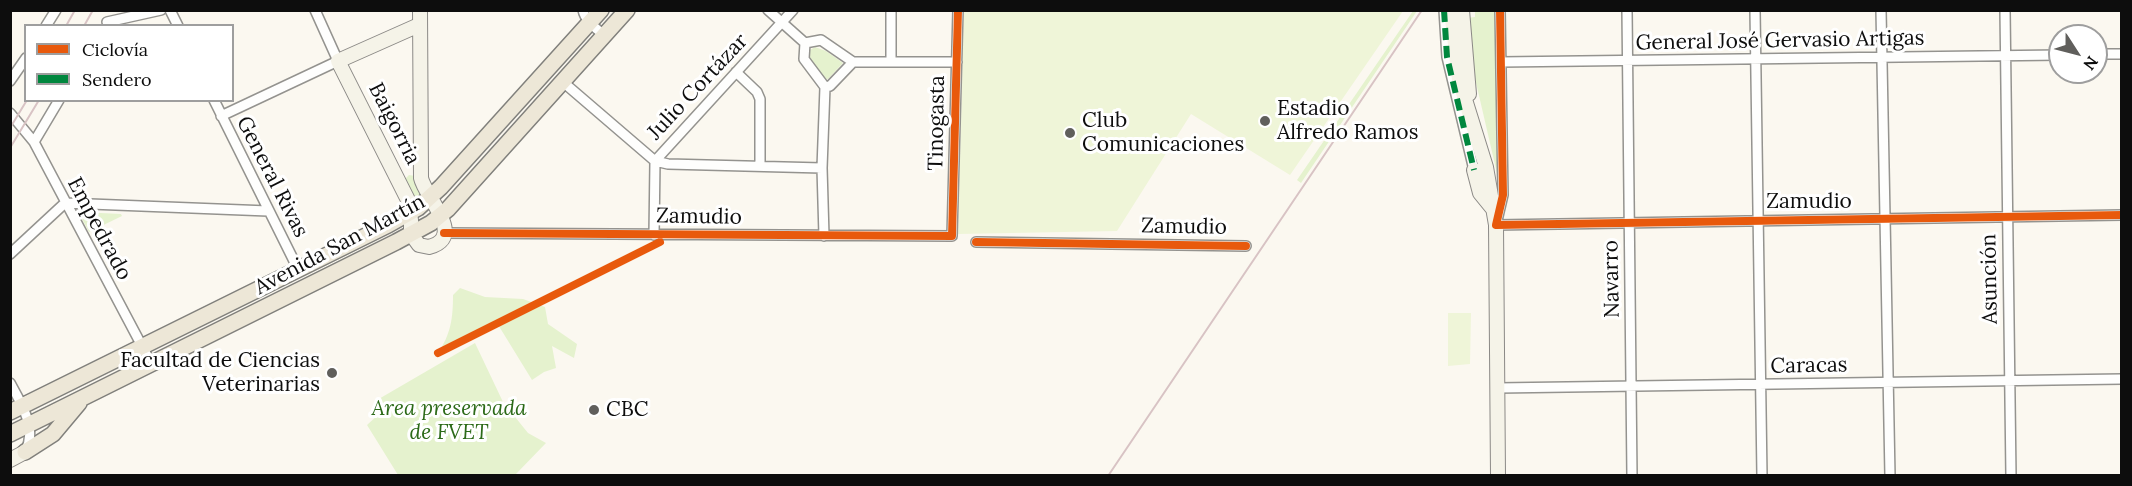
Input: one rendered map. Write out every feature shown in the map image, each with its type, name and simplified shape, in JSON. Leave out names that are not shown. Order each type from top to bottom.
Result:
[{"type":"main road","points":[[411,234],[419,245],[433,246],[440,242],[444,233],[444,222],[422,182],[421,174],[420,10]]},
{"type":"main road","name":"Avenida San Martín","points":[[16,409],[411,212],[430,197],[587,17],[601,10]]},
{"type":"main road","name":"Avenida San Martín","points":[[10,434],[411,234],[441,216],[627,10]]},
{"type":"main road","points":[[1451,10],[1459,80],[1486,167],[1495,218],[1498,476]]},
{"type":"main road","points":[[1462,10],[1470,120]]},
{"type":"main road","points":[[339,61],[419,25]]},
{"type":"main road","name":"Baigorria","points":[[339,61],[408,200],[411,212],[411,234]]},
{"type":"main road","points":[[1474,170],[1480,193],[1495,218]]},
{"type":"main road","points":[[400,181],[402,176],[408,172],[421,174]]},
{"type":"main road","points":[[10,460],[53,434],[83,399]]},
{"type":"street","points":[[47,24],[56,10]]},
{"type":"street","points":[[106,24],[114,10]]},
{"type":"street","points":[[106,24],[161,10]]},
{"type":"street","points":[[170,10],[177,24]]},
{"type":"street","name":"Baigorria","points":[[315,10],[339,61]]},
{"type":"street","points":[[768,10],[805,43]]},
{"type":"street","name":"Julio Cortázar","points":[[654,235],[655,161],[793,10]]},
{"type":"street","points":[[891,10],[891,62]]},
{"type":"street","name":"Tinogasta","points":[[952,236],[957,10]]},
{"type":"street","points":[[1444,10],[1447,57],[1474,170]]},
{"type":"street","points":[[1495,218],[1503,195],[1500,10]]},
{"type":"street","name":"Navarro","points":[[1627,10],[1632,476]]},
{"type":"street","points":[[1755,10],[1762,476]]},
{"type":"street","points":[[1881,10],[1890,476]]},
{"type":"street","name":"Asunción","points":[[2004,10],[2011,476]]},
{"type":"street","points":[[587,17],[604,35]]},
{"type":"street","points":[[805,43],[821,40],[853,62],[957,62]]},
{"type":"street","points":[[805,43],[804,59],[825,87],[822,168],[824,236]]},
{"type":"street","name":"General José Gervasio Artigas","points":[[1501,62],[2048,55]]},
{"type":"street","points":[[10,81],[24,61]]},
{"type":"street","points":[[221,116],[339,61]]},
{"type":"street","points":[[825,87],[830,86],[853,62]]},
{"type":"street","points":[[736,72],[757,92],[759,99],[761,110],[760,166]]},
{"type":"street","points":[[563,82],[655,161],[668,164],[822,168]]},
{"type":"street","points":[[34,142],[58,102]]},
{"type":"street","name":"General Rivas","points":[[215,102],[298,269]]},
{"type":"street","name":"Empedrado","points":[[10,113],[34,142],[152,364]]},
{"type":"street","points":[[10,254],[65,203],[268,211]]},
{"type":"street","name":"Zamudio","points":[[1495,218],[1629,223],[2121,215]]},
{"type":"street","name":"Zamudio","points":[[444,233],[952,236]]},
{"type":"street","name":"Zamudio","points":[[976,242],[1246,246]]},
{"type":"street","name":"Caracas","points":[[1498,388],[2121,379]]},
{"type":"street","points":[[10,383],[16,409],[29,425],[31,438],[26,452]]},
{"type":"green space","name":"Club Comunicaciones","points":[[964,10],[1403,11],[1290,175],[1191,114],[1117,231],[958,234]]},
{"type":"green space","points":[[1413,11],[1417,11],[1301,183],[1297,180]]},
{"type":"green space","points":[[1475,11],[1495,11],[1495,37],[1498,37],[1499,87],[1496,87],[1497,130],[1500,130],[1499,182],[1474,74],[1467,18],[1475,17]]},
{"type":"green space","points":[[815,47],[826,51],[843,63],[828,79],[824,79],[809,57],[810,50]]},
{"type":"green space","points":[[409,175],[415,176],[423,196],[414,202],[404,180]]},
{"type":"green space","points":[[81,212],[121,214],[122,216],[89,232]]},
{"type":"green space","points":[[460,288],[485,297],[523,299],[545,307],[548,324],[577,344],[574,358],[552,346],[556,368],[532,380],[497,323],[438,353],[450,326],[453,295]]},
{"type":"green space","points":[[1448,313],[1471,313],[1470,364],[1448,366]]},
{"type":"green space","name":"Area preservada de FVET","points":[[475,343],[503,402],[528,433],[546,443],[515,475],[398,475],[367,425],[379,414],[377,400]]},
{"type":"railway","points":[[67,24],[75,10]]},
{"type":"railway","points":[[85,24],[93,10]]},
{"type":"railway","points":[[1108,476],[1422,10]]},
{"type":"railway","points":[[10,128],[26,102]]},
{"type":"railway","points":[[10,148],[38,102]]},
{"type":"marked path","points":[[1444,10],[1447,57],[1474,170]]},
{"type":"cycle path","points":[[444,233],[952,236],[958,10]]},
{"type":"cycle path","points":[[1500,10],[1503,195],[1496,225],[2122,215]]},
{"type":"cycle path","points":[[438,353],[660,242]]},
{"type":"cycle path","points":[[976,242],[1246,246]]},
{"type":"place","name":"Estadio Alfredo Ramos","points":[[1265,121]]},
{"type":"place","name":"Club Comunicaciones","points":[[1070,133]]},
{"type":"place","name":"Facultad de Ciencias Veterinarias","points":[[332,373]]},
{"type":"place","name":"CBC","points":[[594,410]]}]
